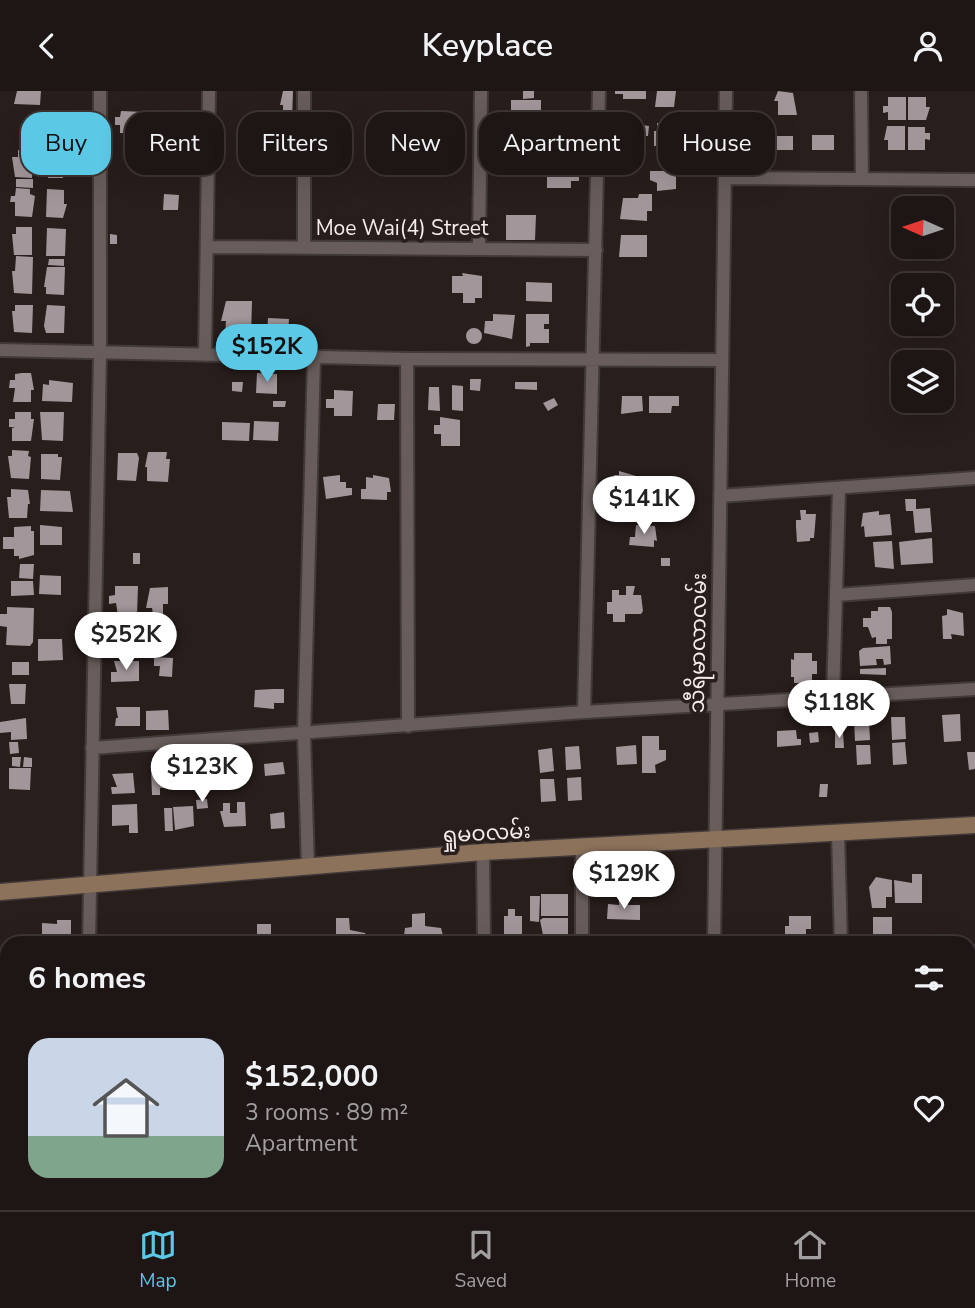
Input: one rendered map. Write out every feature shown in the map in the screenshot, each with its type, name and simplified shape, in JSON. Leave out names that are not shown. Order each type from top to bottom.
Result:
[{"type":"street","points":[[89,936],[100,352],[100,91]]},
{"type":"street","points":[[205,355],[209,91]]},
{"type":"street","points":[[304,91],[304,247]]},
{"type":"street","points":[[479,247],[481,91]]},
{"type":"street","points":[[584,712],[599,91]]},
{"type":"street","name":"သီရိမာလာလမ်း","points":[[714,936],[726,91]]},
{"type":"street","points":[[861,91],[862,179]]},
{"type":"street","points":[[725,178],[975,180]]},
{"type":"street","name":"Moe Wai(4) Street","points":[[208,247],[596,250]]},
{"type":"street","points":[[0,350],[593,362],[722,360]]},
{"type":"street","points":[[308,868],[304,734],[314,358]]},
{"type":"street","points":[[407,359],[408,726]]},
{"type":"street","points":[[720,496],[839,490],[975,478]]},
{"type":"street","points":[[833,697],[839,490]]},
{"type":"street","points":[[836,595],[975,585]]},
{"type":"street","points":[[92,748],[717,703],[975,689]]},
{"type":"street","name":"ရှုမဝလမ်း","points":[[0,892],[483,852],[582,849],[975,825]]},
{"type":"street","points":[[838,832],[841,936]]},
{"type":"street","points":[[582,849],[582,936]]},
{"type":"street","points":[[483,852],[484,936]]},
{"type":"building","points":[[17,91],[41,91],[40,105],[14,104]]},
{"type":"building","points":[[283,91],[293,91],[292,112],[283,112],[283,105],[280,105]]},
{"type":"building","points":[[523,91],[534,91],[534,98],[523,99]]},
{"type":"building","points":[[615,91],[646,91],[646,99],[623,99],[623,94],[615,94]]},
{"type":"building","points":[[657,91],[676,91],[674,107],[655,107]]},
{"type":"building","points":[[778,91],[793,93],[797,115],[778,115],[778,101],[774,101]]},
{"type":"building","points":[[888,97],[906,97],[906,120],[888,120],[888,112],[883,113],[883,106],[888,106]]},
{"type":"building","points":[[908,97],[926,97],[926,107],[930,107],[926,120],[908,120]]},
{"type":"building","points":[[511,100],[541,100],[541,112],[511,112]]},
{"type":"building","points":[[121,111],[145,112],[125,112],[125,133],[120,133],[120,125],[115,125],[115,117],[120,117]]},
{"type":"building","points":[[657,123],[658,146],[654,146],[654,131],[657,131]]},
{"type":"building","points":[[644,125],[649,126],[648,136],[644,136]]},
{"type":"building","points":[[887,126],[905,126],[905,150],[888,150],[888,140],[884,140]]},
{"type":"building","points":[[908,127],[925,127],[925,133],[930,133],[930,140],[925,139],[925,150],[908,150]]},
{"type":"building","points":[[812,135],[834,135],[834,150],[812,150]]},
{"type":"building","points":[[775,136],[793,136],[793,150],[775,150]]},
{"type":"building","points":[[18,150],[21,150],[21,175],[32,175],[32,178],[15,177],[12,157],[18,157]]},
{"type":"building","points":[[650,171],[658,171],[658,175],[676,175],[676,189],[657,191],[657,183],[650,180]]},
{"type":"building","points":[[48,175],[63,175],[63,178],[48,178]]},
{"type":"building","points":[[547,175],[579,175],[579,181],[571,181],[571,188],[547,188]]},
{"type":"building","points":[[16,179],[33,179],[33,188],[16,187]]},
{"type":"building","points":[[16,188],[30,189],[30,194],[35,196],[32,217],[15,216],[15,202],[10,202],[11,196],[15,196]]},
{"type":"building","points":[[47,189],[64,190],[64,204],[67,204],[63,218],[46,217]]},
{"type":"building","points":[[164,194],[179,195],[178,210],[163,210]]},
{"type":"building","points":[[639,194],[652,194],[652,211],[647,211],[647,221],[620,219],[623,198],[638,198]]},
{"type":"building","points":[[506,215],[536,215],[535,240],[506,240]]},
{"type":"building","points":[[16,227],[32,227],[32,255],[14,255],[12,234],[16,234]]},
{"type":"building","points":[[47,228],[66,229],[65,256],[46,256]]},
{"type":"building","points":[[110,234],[117,235],[117,244],[110,244]]},
{"type":"building","points":[[621,235],[647,235],[647,257],[619,257]]},
{"type":"building","points":[[16,256],[33,257],[32,294],[14,293],[12,271],[15,271]]},
{"type":"building","points":[[49,259],[64,259],[64,266],[48,265]]},
{"type":"building","points":[[47,267],[65,267],[64,295],[46,294],[44,287]]},
{"type":"building","points":[[462,273],[482,276],[482,298],[475,298],[475,303],[463,303],[463,293],[452,293],[452,276],[463,276]]},
{"type":"building","points":[[526,282],[552,283],[552,302],[526,301]]},
{"type":"building","points":[[226,301],[252,301],[251,337],[243,337],[243,340],[225,336],[226,321],[221,321]]},
{"type":"building","points":[[15,305],[33,305],[32,333],[14,332],[12,311],[15,311]]},
{"type":"building","points":[[47,305],[65,306],[64,333],[46,333],[44,326]]},
{"type":"building","points":[[493,314],[515,315],[512,339],[484,333],[485,321],[493,321]]},
{"type":"building","points":[[526,314],[549,314],[549,324],[544,324],[544,329],[549,329],[549,343],[530,343],[530,346],[526,347]]},
{"type":"building","points":[[268,318],[289,319],[288,333],[267,336]]},
{"type":"building","points":[[471,328],[477,328],[482,336],[480,342],[471,344],[466,339],[466,333]]},
{"type":"building","points":[[31,373],[34,390],[31,390],[31,402],[13,402],[15,388],[9,388],[10,380],[15,380],[15,374]]},
{"type":"building","points":[[257,373],[277,374],[277,394],[256,393]]},
{"type":"building","points":[[470,379],[481,379],[480,391],[470,390]]},
{"type":"building","points":[[49,380],[73,383],[72,402],[42,401],[43,384],[49,385]]},
{"type":"building","points":[[232,382],[243,382],[242,392],[232,391]]},
{"type":"building","points":[[515,382],[537,382],[537,390],[515,389]]},
{"type":"building","points":[[452,385],[463,386],[463,411],[452,410]]},
{"type":"building","points":[[429,387],[439,387],[440,411],[428,410]]},
{"type":"building","points":[[334,390],[353,391],[352,416],[334,416],[334,408],[326,408],[326,399],[334,399]]},
{"type":"building","points":[[622,396],[642,396],[643,411],[621,414]]},
{"type":"building","points":[[649,396],[679,396],[679,406],[672,406],[671,413],[649,413]]},
{"type":"building","points":[[554,398],[558,405],[548,411],[543,403]]},
{"type":"building","points":[[273,401],[286,401],[285,407],[273,407]]},
{"type":"building","points":[[378,404],[395,404],[394,420],[377,420]]},
{"type":"building","points":[[15,412],[31,412],[31,419],[34,419],[31,441],[12,441],[12,428],[15,427],[9,427],[9,419],[15,419]]},
{"type":"building","points":[[40,412],[64,412],[63,441],[42,440]]},
{"type":"building","points":[[440,417],[460,420],[460,446],[441,446],[441,434],[434,434],[434,425],[440,425]]},
{"type":"building","points":[[254,421],[279,422],[278,441],[253,440]]},
{"type":"building","points":[[222,422],[250,423],[249,441],[222,440]]},
{"type":"building","points":[[12,450],[29,451],[29,479],[11,478],[8,456],[12,456]]},
{"type":"building","points":[[148,452],[167,452],[166,459],[170,459],[168,482],[147,481],[145,467]]},
{"type":"building","points":[[118,453],[137,453],[139,458],[136,481],[117,480]]},
{"type":"building","points":[[41,454],[58,454],[58,457],[62,457],[60,480],[41,479]]},
{"type":"building","points":[[619,471],[646,479],[645,492],[639,491],[638,498],[613,496],[614,475],[619,475]]},
{"type":"building","points":[[340,475],[340,482],[346,482],[346,488],[352,488],[352,495],[326,499],[323,477]]},
{"type":"building","points":[[373,475],[389,478],[391,492],[387,492],[387,500],[361,499],[361,489],[366,489],[366,477],[373,478]]},
{"type":"building","points":[[11,489],[28,490],[30,504],[27,518],[9,518],[7,497],[11,497]]},
{"type":"building","points":[[41,490],[70,491],[73,512],[40,511]]},
{"type":"building","points":[[905,499],[916,499],[916,509],[930,508],[932,532],[915,533],[913,511],[906,511]]},
{"type":"building","points":[[800,510],[806,510],[806,514],[816,514],[814,538],[810,538],[810,541],[797,542],[796,520],[801,520]]},
{"type":"building","points":[[879,511],[879,515],[890,514],[892,535],[865,537],[864,526],[861,527],[863,513]]},
{"type":"building","points":[[40,525],[62,527],[62,545],[40,545]]},
{"type":"building","points":[[636,525],[655,526],[657,541],[654,540],[654,547],[629,545],[630,537],[635,537]]},
{"type":"building","points":[[31,526],[31,531],[34,531],[34,555],[19,559],[19,556],[14,556],[14,549],[3,549],[3,537],[14,537],[14,527]]},
{"type":"building","points":[[932,538],[933,563],[901,565],[899,542]]},
{"type":"building","points":[[892,541],[894,569],[875,567],[873,542]]},
{"type":"building","points":[[133,553],[140,553],[140,564],[133,564]]},
{"type":"building","points":[[661,558],[670,558],[670,566],[661,566]]},
{"type":"building","points":[[20,564],[34,564],[33,579],[19,578]]},
{"type":"building","points":[[40,575],[61,576],[61,595],[39,594]]},
{"type":"building","points":[[11,581],[33,581],[34,595],[11,596]]},
{"type":"building","points":[[115,586],[138,586],[137,615],[118,615],[116,603],[109,604],[109,596],[115,595]]},
{"type":"building","points":[[626,586],[635,586],[633,595],[641,595],[643,611],[641,614],[625,614],[625,622],[613,622],[613,614],[607,614],[607,602],[612,602],[612,590],[619,590],[619,595],[626,595]]},
{"type":"building","points":[[168,587],[168,604],[163,604],[163,614],[153,614],[152,608],[146,608],[150,588]]},
{"type":"building","points":[[7,607],[34,608],[33,642],[30,646],[6,645],[7,627],[0,626],[0,614],[7,614]]},
{"type":"building","points":[[878,607],[890,607],[892,612],[892,639],[887,639],[887,644],[876,644],[876,637],[872,638],[868,627],[863,627],[863,618],[871,618],[871,611],[878,611]]},
{"type":"building","points":[[947,609],[963,613],[964,636],[951,634],[952,639],[943,639],[942,616],[947,615]]},
{"type":"building","points":[[117,622],[138,622],[139,651],[119,651],[118,644],[113,644],[112,631]]},
{"type":"building","points":[[151,624],[168,624],[168,649],[152,649]]},
{"type":"building","points":[[38,639],[62,639],[63,660],[38,661]]},
{"type":"building","points":[[890,646],[891,664],[884,665],[883,659],[876,659],[877,665],[860,666],[859,651],[863,648]]},
{"type":"building","points":[[794,653],[812,653],[812,661],[817,661],[817,674],[812,674],[812,683],[794,683],[794,677],[791,677],[791,659],[794,660]]},
{"type":"building","points":[[154,657],[173,658],[172,677],[159,676],[160,666],[154,666]]},
{"type":"building","points":[[114,661],[139,661],[139,681],[111,682],[111,672],[117,672]]},
{"type":"building","points":[[12,662],[29,662],[29,675],[12,675]]},
{"type":"building","points":[[886,668],[886,675],[860,674],[860,669]]},
{"type":"building","points":[[9,684],[26,684],[25,704],[11,704]]},
{"type":"building","points":[[284,689],[284,703],[274,703],[274,709],[254,707],[255,690]]},
{"type":"building","points":[[116,707],[140,707],[140,726],[115,726],[118,718]]},
{"type":"building","points":[[168,710],[169,730],[146,730],[146,711]]},
{"type":"building","points":[[960,714],[961,741],[944,742],[942,715]]},
{"type":"building","points":[[891,717],[905,717],[906,739],[892,740]]},
{"type":"building","points":[[26,718],[27,739],[11,740],[11,732],[0,733],[0,722]]},
{"type":"building","points":[[854,720],[869,720],[870,740],[855,741]]},
{"type":"building","points":[[796,730],[801,745],[777,747],[777,731]]},
{"type":"building","points":[[818,732],[819,742],[810,743],[809,733]]},
{"type":"building","points":[[835,732],[843,732],[844,748],[835,748]]},
{"type":"building","points":[[642,736],[659,736],[659,750],[666,750],[666,760],[655,765],[656,773],[642,773]]},
{"type":"building","points":[[9,742],[18,742],[19,753],[10,754]]},
{"type":"building","points":[[905,742],[907,764],[893,765],[892,743]]},
{"type":"building","points":[[636,745],[637,764],[617,765],[616,747]]},
{"type":"building","points":[[856,745],[870,745],[871,764],[857,765]]},
{"type":"building","points":[[579,746],[581,769],[566,770],[565,747]]},
{"type":"building","points":[[552,748],[554,771],[540,773],[538,750]]},
{"type":"building","points":[[967,752],[975,752],[975,769],[969,770]]},
{"type":"building","points":[[12,757],[21,757],[20,767],[12,766]]},
{"type":"building","points":[[24,757],[32,758],[32,767],[23,767]]},
{"type":"building","points":[[283,762],[285,774],[265,776],[264,764]]},
{"type":"building","points":[[9,768],[31,768],[30,790],[9,789]]},
{"type":"building","points":[[159,768],[159,773],[167,773],[167,788],[160,788],[160,795],[152,795],[151,769]]},
{"type":"building","points":[[133,773],[135,793],[112,794],[111,787],[117,787],[112,774]]},
{"type":"building","points":[[581,777],[582,800],[568,801],[567,778]]},
{"type":"building","points":[[540,779],[554,779],[556,801],[541,802]]},
{"type":"building","points":[[820,784],[828,784],[827,797],[819,797]]},
{"type":"building","points":[[207,799],[208,808],[197,809],[196,800]]},
{"type":"building","points":[[237,802],[245,802],[246,826],[224,827],[220,811],[223,811],[223,803],[230,803],[230,813],[237,813]]},
{"type":"building","points":[[137,804],[138,833],[129,833],[129,825],[112,826],[112,805]]},
{"type":"building","points":[[193,806],[194,826],[175,830],[173,807]]},
{"type":"building","points":[[164,808],[172,808],[173,831],[165,831]]},
{"type":"building","points":[[284,812],[285,828],[271,829],[270,814]]},
{"type":"building","points":[[912,874],[922,874],[922,903],[895,903],[894,880],[912,883]]},
{"type":"building","points":[[876,877],[892,880],[892,897],[886,897],[886,908],[872,908],[869,887]]},
{"type":"building","points":[[541,894],[568,894],[568,916],[541,916]]},
{"type":"building","points":[[530,896],[540,896],[539,922],[530,921]]},
{"type":"building","points":[[619,898],[628,898],[628,905],[640,905],[640,920],[607,919],[608,904],[619,905]]},
{"type":"building","points":[[508,909],[515,909],[515,916],[522,916],[522,934],[504,934],[504,916],[508,916]]},
{"type":"building","points":[[425,913],[425,926],[441,928],[443,936],[404,936],[405,928],[412,927],[412,914]]},
{"type":"building","points":[[789,916],[811,916],[811,929],[806,929],[806,936],[785,936],[785,926],[789,926]]},
{"type":"building","points":[[873,917],[892,917],[892,936],[873,936]]},
{"type":"building","points":[[336,918],[349,918],[350,930],[365,933],[366,936],[330,936],[336,935]]},
{"type":"building","points":[[568,918],[568,935],[543,935],[540,920]]},
{"type":"building","points":[[57,920],[71,920],[71,936],[42,936],[42,923],[57,924]]},
{"type":"building","points":[[257,924],[271,924],[271,935],[282,935],[282,936],[257,936]]}]
